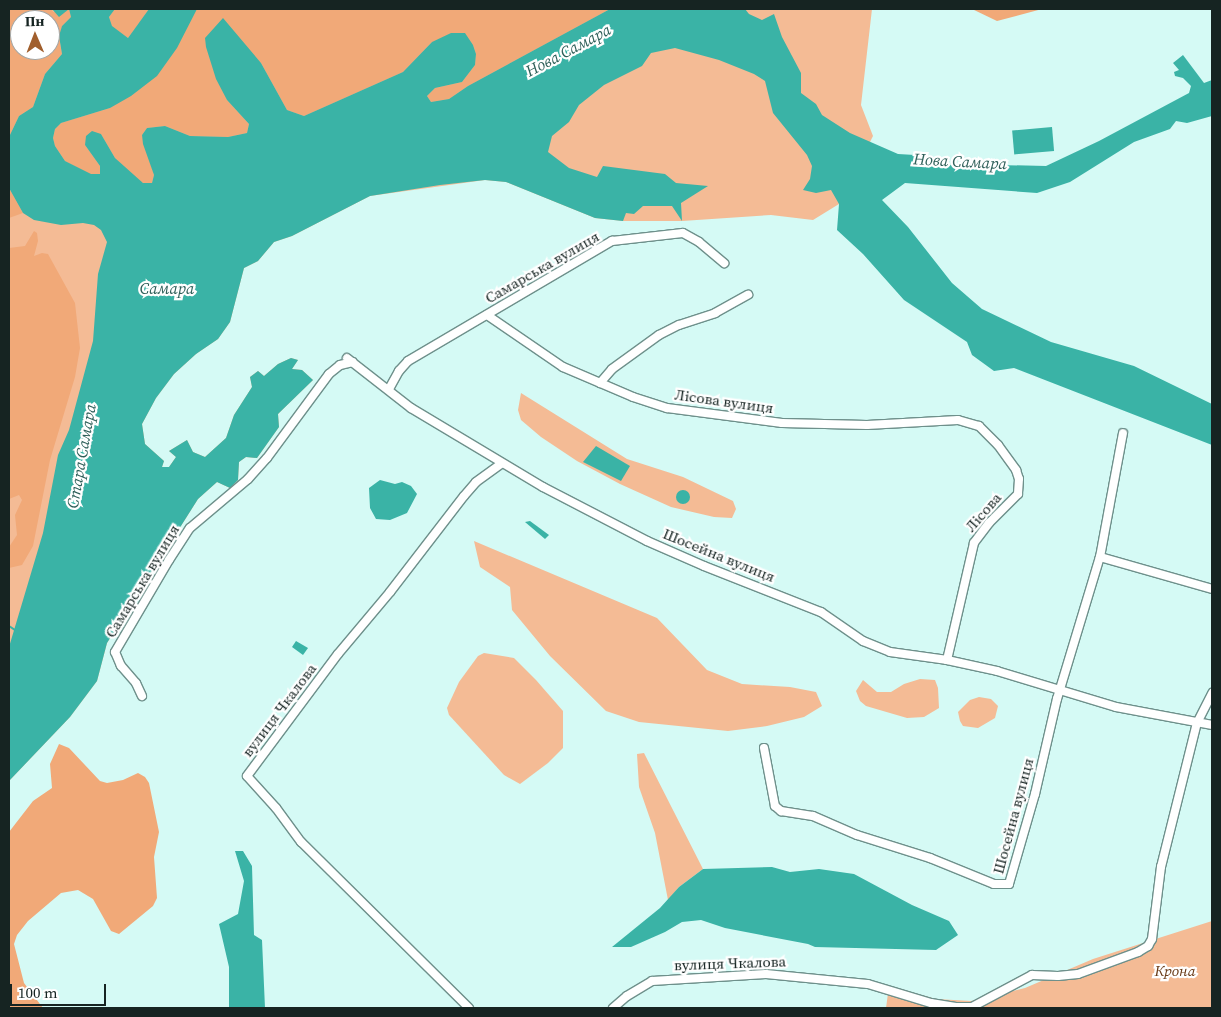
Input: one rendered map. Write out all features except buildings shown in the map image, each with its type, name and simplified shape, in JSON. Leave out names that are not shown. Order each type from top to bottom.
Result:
[{"type":"street","name":"Самарська вулиця","points":[[390,389],[399,371],[408,361],[612,242],[684,233],[699,242],[724,263]]},
{"type":"street","points":[[600,383],[612,369],[659,335],[679,325],[715,313],[748,295]]},
{"type":"street","name":"Лісова вулиця","points":[[487,315],[563,367],[632,397],[666,408],[782,424],[867,425],[958,420],[979,426]]},
{"type":"street","name":"Самарська вулиця","points":[[142,696],[136,683],[121,666],[115,652],[169,560],[190,528],[248,479],[267,458],[330,374],[340,365],[350,360]]},
{"type":"street","name":"Шосейна вулиця","points":[[350,360],[390,389],[411,408],[543,487],[647,540],[704,566],[821,612],[863,641],[890,652],[947,660],[1061,690],[1116,707],[1212,725]]},
{"type":"street","name":"Лісова","points":[[947,660],[974,543],[989,523],[1018,494],[1019,479],[1016,470],[998,445],[979,426]]},
{"type":"street","name":"Шосейна вулиця","points":[[764,748],[775,806],[781,811],[813,816],[857,835],[930,858],[994,884],[1009,884],[1061,690],[1100,557],[1123,433]]},
{"type":"street","name":"вулиця Чкалова","points":[[469,1008],[301,842],[276,808],[247,776],[338,654],[390,592],[464,496],[476,482],[502,463]]},
{"type":"street","points":[[1100,557],[1212,589]]},
{"type":"street","points":[[1197,723],[1212,693]]},
{"type":"street","name":"вулиця Чкалова","points":[[613,1008],[626,996],[652,981],[766,974],[798,975],[868,984],[931,1003],[956,1007],[972,1007],[1032,975],[1058,976],[1078,974],[1133,954],[1148,946],[1152,939],[1161,867],[1197,723]]},
{"type":"green space","name":"Самара","points":[[9,9],[872,9],[861,105],[873,136],[839,204],[813,220],[771,215],[682,221],[623,221],[595,218],[506,182],[485,180],[370,196],[292,236],[274,242],[258,261],[244,268],[230,322],[218,339],[196,354],[174,374],[156,398],[142,424],[145,444],[164,461],[162,467],[169,467],[176,457],[169,451],[187,440],[193,452],[205,457],[226,438],[234,415],[252,387],[250,377],[258,371],[264,376],[278,364],[291,358],[298,360],[292,369],[302,370],[313,380],[278,414],[279,427],[257,458],[246,457],[239,462],[238,480],[230,488],[217,482],[198,499],[107,643],[97,681],[70,717],[9,781]]},
{"type":"green space","points":[[521,393],[627,459],[683,477],[733,501],[736,509],[732,518],[714,517],[671,507],[620,484],[577,461],[541,437],[521,420],[518,410]]},
{"type":"green space","points":[[474,541],[657,618],[707,670],[742,684],[790,687],[816,692],[822,706],[804,717],[767,726],[728,731],[639,722],[606,711],[550,656],[512,610],[510,587],[480,567]]},
{"type":"green space","points":[[484,653],[514,658],[563,711],[563,748],[548,763],[520,784],[504,775],[449,715],[447,708],[459,682],[478,656]]},
{"type":"green space","points":[[920,679],[935,680],[938,688],[939,708],[924,717],[907,718],[866,706],[860,701],[856,691],[863,680],[877,692],[891,692],[904,684]]},
{"type":"green space","points":[[979,697],[991,699],[998,706],[995,718],[978,728],[963,726],[958,712],[970,700]]},
{"type":"green space","points":[[644,753],[703,869],[679,887],[668,900],[655,833],[639,787],[637,754]]},
{"type":"green space","name":"Крона","points":[[1212,921],[1212,1008],[886,1008],[889,986],[936,999],[971,1001],[1025,988],[1093,959]]},
{"type":"shaded area","points":[[9,9],[52,9],[10,10],[10,60],[57,60],[45,74],[33,107],[19,116],[9,137]]},
{"type":"shaded area","points":[[69,9],[71,17],[62,26],[60,44],[60,11]]},
{"type":"shaded area","points":[[115,9],[149,10],[128,38],[112,27],[109,17]]},
{"type":"shaded area","points":[[197,9],[610,9],[468,86],[449,99],[431,102],[427,96],[435,88],[462,82],[475,65],[476,54],[473,45],[432,42],[403,72],[304,116],[287,110],[261,63],[218,25],[206,38],[227,100],[249,124],[247,133],[228,137],[190,136],[165,126],[147,128],[142,135],[154,175],[152,183],[143,183],[134,178],[115,158],[101,134],[85,145],[100,166],[100,174],[91,175],[65,161],[55,146],[53,138],[55,129],[61,123],[110,108]]},
{"type":"shaded area","points":[[972,9],[1042,9],[997,21]]},
{"type":"shaded area","points":[[9,188],[23,213],[9,218]]},
{"type":"shaded area","points":[[34,231],[37,233],[38,241],[34,256],[42,253],[48,254],[75,303],[80,348],[75,377],[50,460],[33,546],[22,565],[9,568],[9,547],[17,535],[15,515],[22,500],[19,495],[9,499],[9,248],[25,246]]},
{"type":"shaded area","points":[[59,744],[69,748],[100,781],[107,783],[123,780],[138,773],[145,777],[149,783],[159,832],[154,857],[157,898],[153,906],[119,934],[111,931],[93,899],[78,890],[61,893],[28,921],[17,935],[14,944],[24,983],[43,1008],[9,1008],[9,832],[33,801],[52,788],[50,764]]},
{"type":"water","points":[[69,9],[60,16],[60,10],[53,10]]},
{"type":"water","name":"Самара","points":[[69,9],[115,9],[109,17],[112,26],[128,38],[149,9],[197,9],[177,48],[157,76],[131,96],[110,108],[61,123],[55,129],[53,138],[55,146],[65,161],[91,174],[100,174],[100,166],[85,145],[86,136],[92,131],[101,134],[115,158],[143,183],[152,183],[154,175],[143,144],[142,135],[147,128],[165,126],[190,136],[228,137],[247,133],[249,124],[227,100],[216,79],[206,47],[205,38],[223,18],[261,63],[287,110],[304,116],[403,72],[432,42],[451,33],[465,33],[473,45],[476,54],[475,65],[462,82],[435,88],[427,96],[431,102],[449,99],[468,86],[610,9],[745,9],[749,14],[762,20],[774,14],[782,37],[801,73],[801,93],[816,104],[822,115],[850,133],[898,154],[915,155],[952,164],[1046,166],[1099,141],[1189,93],[1191,86],[1183,78],[1175,76],[1174,72],[1179,70],[1173,63],[1183,55],[1204,83],[1212,80],[1212,116],[1187,123],[1176,121],[1170,129],[1134,142],[1070,182],[1037,193],[905,183],[882,200],[908,227],[952,283],[982,309],[1051,342],[1134,366],[1212,404],[1212,445],[1014,368],[994,371],[972,355],[967,342],[904,300],[863,254],[837,230],[839,204],[831,190],[816,193],[803,190],[810,179],[812,166],[807,155],[773,113],[765,81],[754,74],[719,60],[675,48],[651,53],[642,66],[604,85],[579,105],[569,122],[552,136],[548,152],[569,168],[597,177],[603,166],[665,174],[676,183],[708,186],[681,203],[682,221],[672,206],[643,206],[634,214],[626,213],[623,221],[595,218],[506,182],[485,180],[370,196],[292,236],[274,242],[258,261],[244,268],[230,322],[218,339],[196,354],[174,374],[156,398],[142,424],[145,444],[164,461],[162,467],[169,467],[176,457],[169,451],[187,440],[193,452],[205,457],[226,438],[234,415],[252,387],[250,377],[258,371],[264,376],[278,364],[291,358],[298,360],[292,369],[302,370],[313,380],[278,414],[279,427],[257,458],[246,457],[239,462],[238,480],[230,488],[217,482],[198,499],[107,643],[97,681],[70,717],[9,781],[9,647],[43,533],[58,455],[69,430],[93,341],[98,274],[107,242],[101,230],[94,225],[83,223],[61,225],[34,220],[23,213],[9,188],[9,137],[19,116],[33,107],[45,74],[57,60],[60,60],[62,54],[60,33],[62,26],[71,17]]},
{"type":"water","points":[[1052,127],[1054,151],[1014,154],[1012,130]]},
{"type":"water","points":[[596,446],[630,466],[621,481],[583,462]]},
{"type":"water","points":[[380,480],[395,484],[402,482],[411,486],[417,494],[407,513],[390,520],[376,519],[370,508],[369,488]]},
{"type":"water","points":[[683,490],[688,492],[690,497],[688,502],[683,504],[678,502],[676,497],[678,492]]},
{"type":"water","points":[[530,521],[549,535],[545,539],[525,522]]},
{"type":"water","points":[[296,641],[308,648],[303,655],[292,647]]},
{"type":"water","points":[[235,851],[243,851],[252,866],[254,935],[262,940],[265,1008],[229,1008],[229,967],[219,924],[238,914],[244,881]]},
{"type":"water","points":[[772,867],[790,872],[819,869],[854,874],[912,905],[949,921],[958,935],[936,950],[815,947],[725,928],[701,920],[682,922],[631,947],[612,947],[660,908],[679,887],[703,869]]},
{"type":"waterway","points":[[9,626],[15,630]]},
{"type":"water label","name":"Нова Самара","points":[[568,50]]},
{"type":"water label","name":"Нова Самара","points":[[960,161]]},
{"type":"water label","name":"Стара Самара","points":[[81,456]]}]
